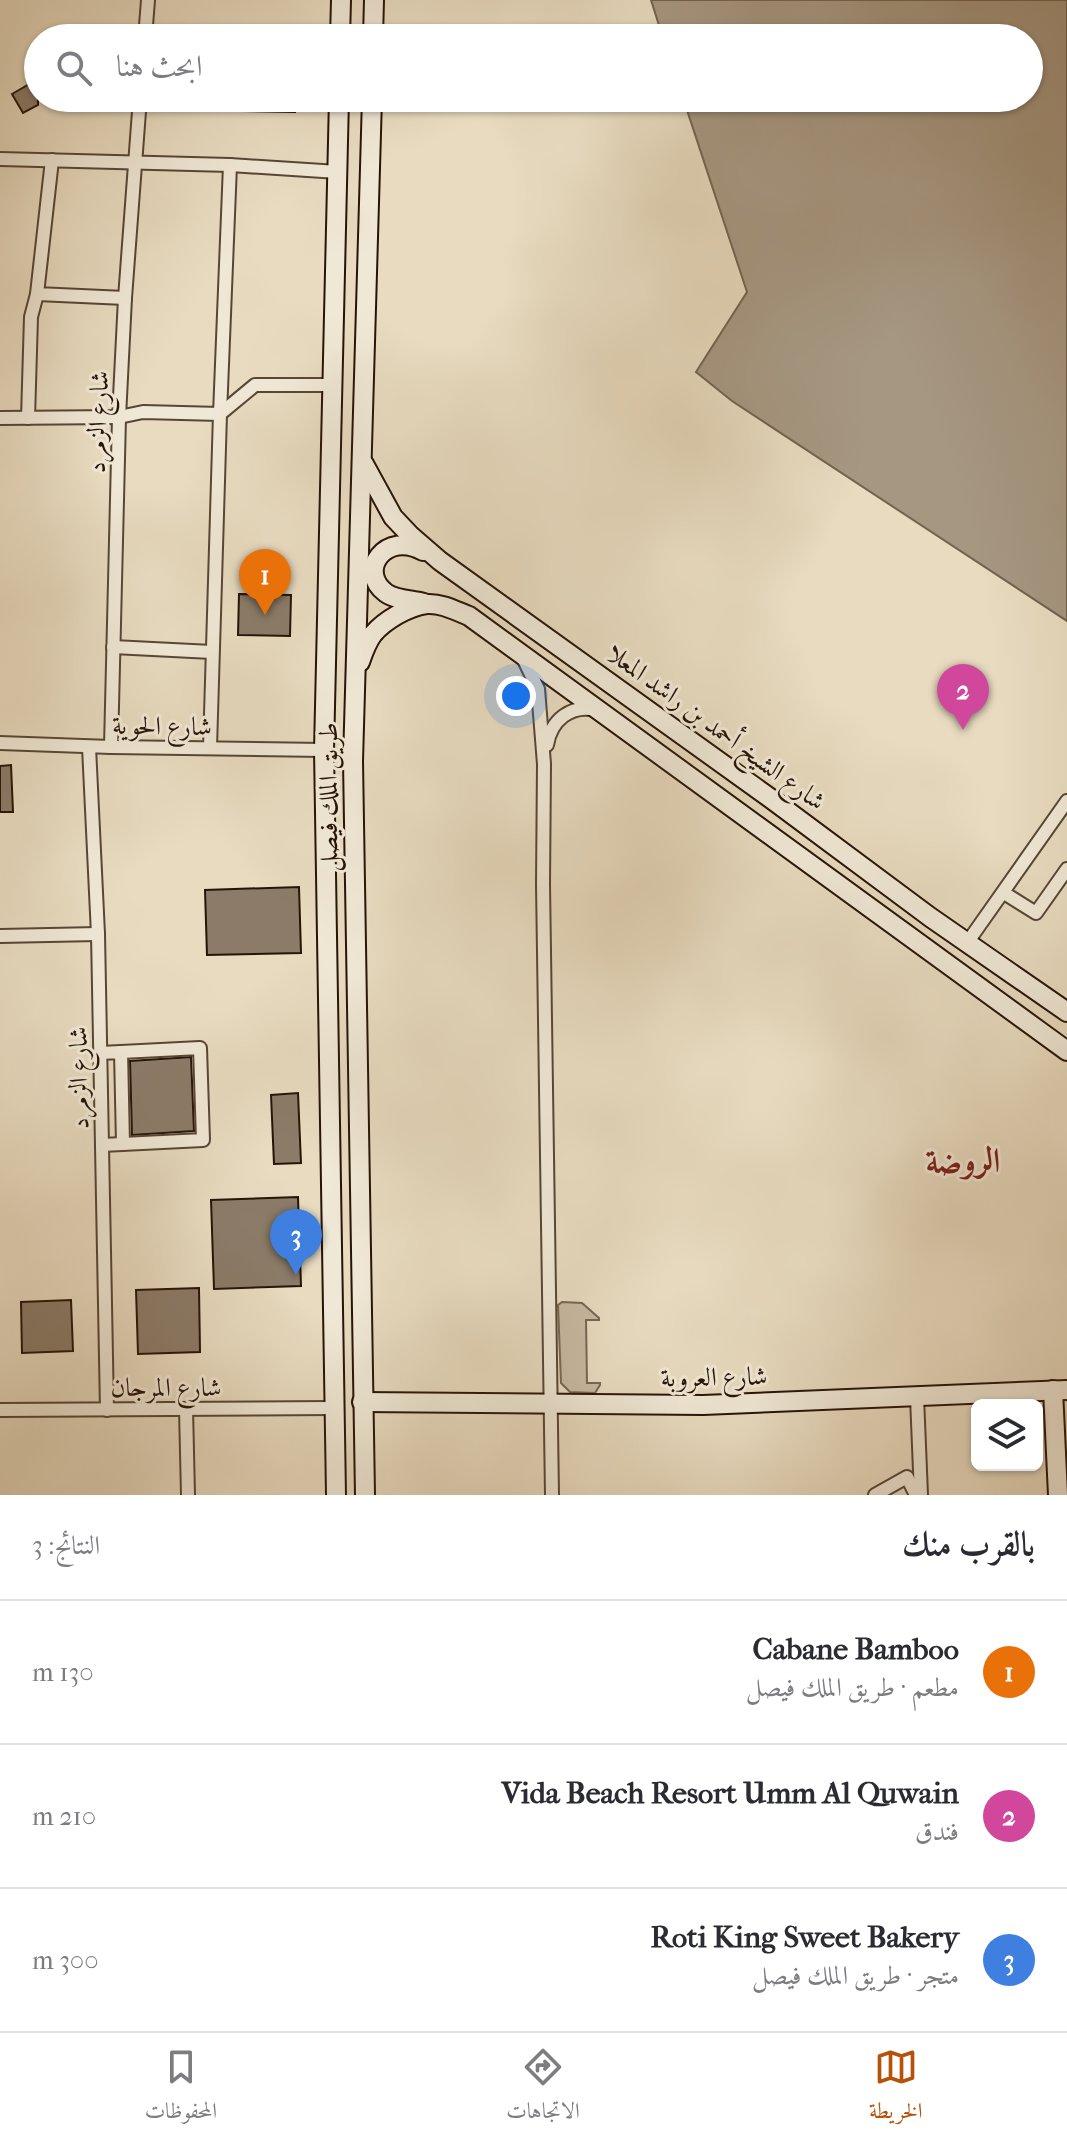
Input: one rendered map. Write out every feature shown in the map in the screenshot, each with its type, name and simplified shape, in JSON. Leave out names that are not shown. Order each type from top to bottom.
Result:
[{"type":"main road","points":[[340,24],[341,0]]},
{"type":"main road","points":[[373,24],[374,0]]},
{"type":"main road","name":"طريق الملك فيصل","points":[[336,1495],[324,750],[339,112]]},
{"type":"main road","name":"طريق الملك فيصل","points":[[365,1495],[353,761],[372,112]]},
{"type":"main road","name":"شارع الشيخ أحمد بن راشد المعلا","points":[[361,459],[393,517],[440,561],[875,877],[1067,1012]]},
{"type":"main road","name":"شارع الشيخ أحمد بن راشد المعلا","points":[[440,561],[416,547],[391,546],[377,559],[375,576],[386,593],[395,597],[449,607],[469,616],[1067,1051]]},
{"type":"main road","points":[[355,676],[373,634],[409,609],[428,604]]},
{"type":"main road","points":[[1058,1495],[1060,1390]]},
{"type":"main road","name":"شارع العروبة","points":[[362,1402],[703,1405],[1060,1390]]},
{"type":"street","points":[[146,24],[148,0]]},
{"type":"street","name":"شارع الزمرد","points":[[111,747],[119,417],[139,112]]},
{"type":"street","points":[[0,159],[230,165],[338,172]]},
{"type":"street","points":[[28,418],[31,317],[37,294],[52,160]]},
{"type":"street","points":[[210,748],[230,165]]},
{"type":"street","points":[[37,294],[125,298]]},
{"type":"street","points":[[0,418],[119,417],[143,412],[220,414],[255,385],[333,385]]},
{"type":"street","points":[[113,647],[212,652]]},
{"type":"street","points":[[519,651],[538,689],[544,764],[552,1495]]},
{"type":"street","points":[[544,764],[548,737],[553,725],[562,716],[586,708],[602,712]]},
{"type":"street","name":"شارع الحوية","points":[[0,743],[324,750]]},
{"type":"street","name":"شارع الزمرد","points":[[89,747],[98,934],[107,1410]]},
{"type":"street","points":[[967,943],[1067,801]]},
{"type":"street","points":[[1004,893],[1036,913],[1067,869]]},
{"type":"street","points":[[0,936],[98,934]]},
{"type":"street","points":[[100,1053],[200,1048],[203,1140],[102,1145]]},
{"type":"street","points":[[121,1052],[123,1144]]},
{"type":"street","points":[[917,1397],[918,1495]]},
{"type":"street","name":"شارع المرجان","points":[[0,1410],[333,1408]]},
{"type":"street","points":[[186,1409],[188,1495]]},
{"type":"street","points":[[875,1495],[907,1477],[918,1495]]},
{"type":"shaded area","points":[[651,0],[1067,0],[1067,621],[732,401],[696,372],[747,292],[688,112],[1043,112],[1043,24],[659,24]]},
{"type":"shaded area","points":[[562,1302],[582,1303],[599,1318],[586,1320],[587,1383],[600,1383],[595,1393],[570,1392],[561,1383],[558,1305]]},
{"type":"building","points":[[24,87],[25,112],[23,113],[12,94]]},
{"type":"building","points":[[239,594],[291,595],[290,636],[238,635]]},
{"type":"building","points":[[11,765],[13,812],[0,812],[0,766]]},
{"type":"building","points":[[299,887],[301,953],[207,955],[205,890]]},
{"type":"building","points":[[191,1057],[194,1131],[132,1135],[130,1061]]},
{"type":"building","points":[[298,1093],[301,1163],[274,1164],[271,1095]]},
{"type":"building","points":[[298,1197],[301,1286],[214,1289],[211,1200]]},
{"type":"building","points":[[199,1288],[200,1352],[138,1354],[136,1290]]},
{"type":"building","points":[[71,1300],[73,1351],[22,1353],[21,1302]]},
{"type":"place","name":"Cabane Bamboo","points":[[265,615]]},
{"type":"place","name":"Vida Beach Resort Umm Al Quwain","points":[[963,730]]},
{"type":"place","name":"Roti King Sweet Bakery","points":[[296,1275]]},
{"type":"district","name":"الروضة","points":[[963,1161]]}]
